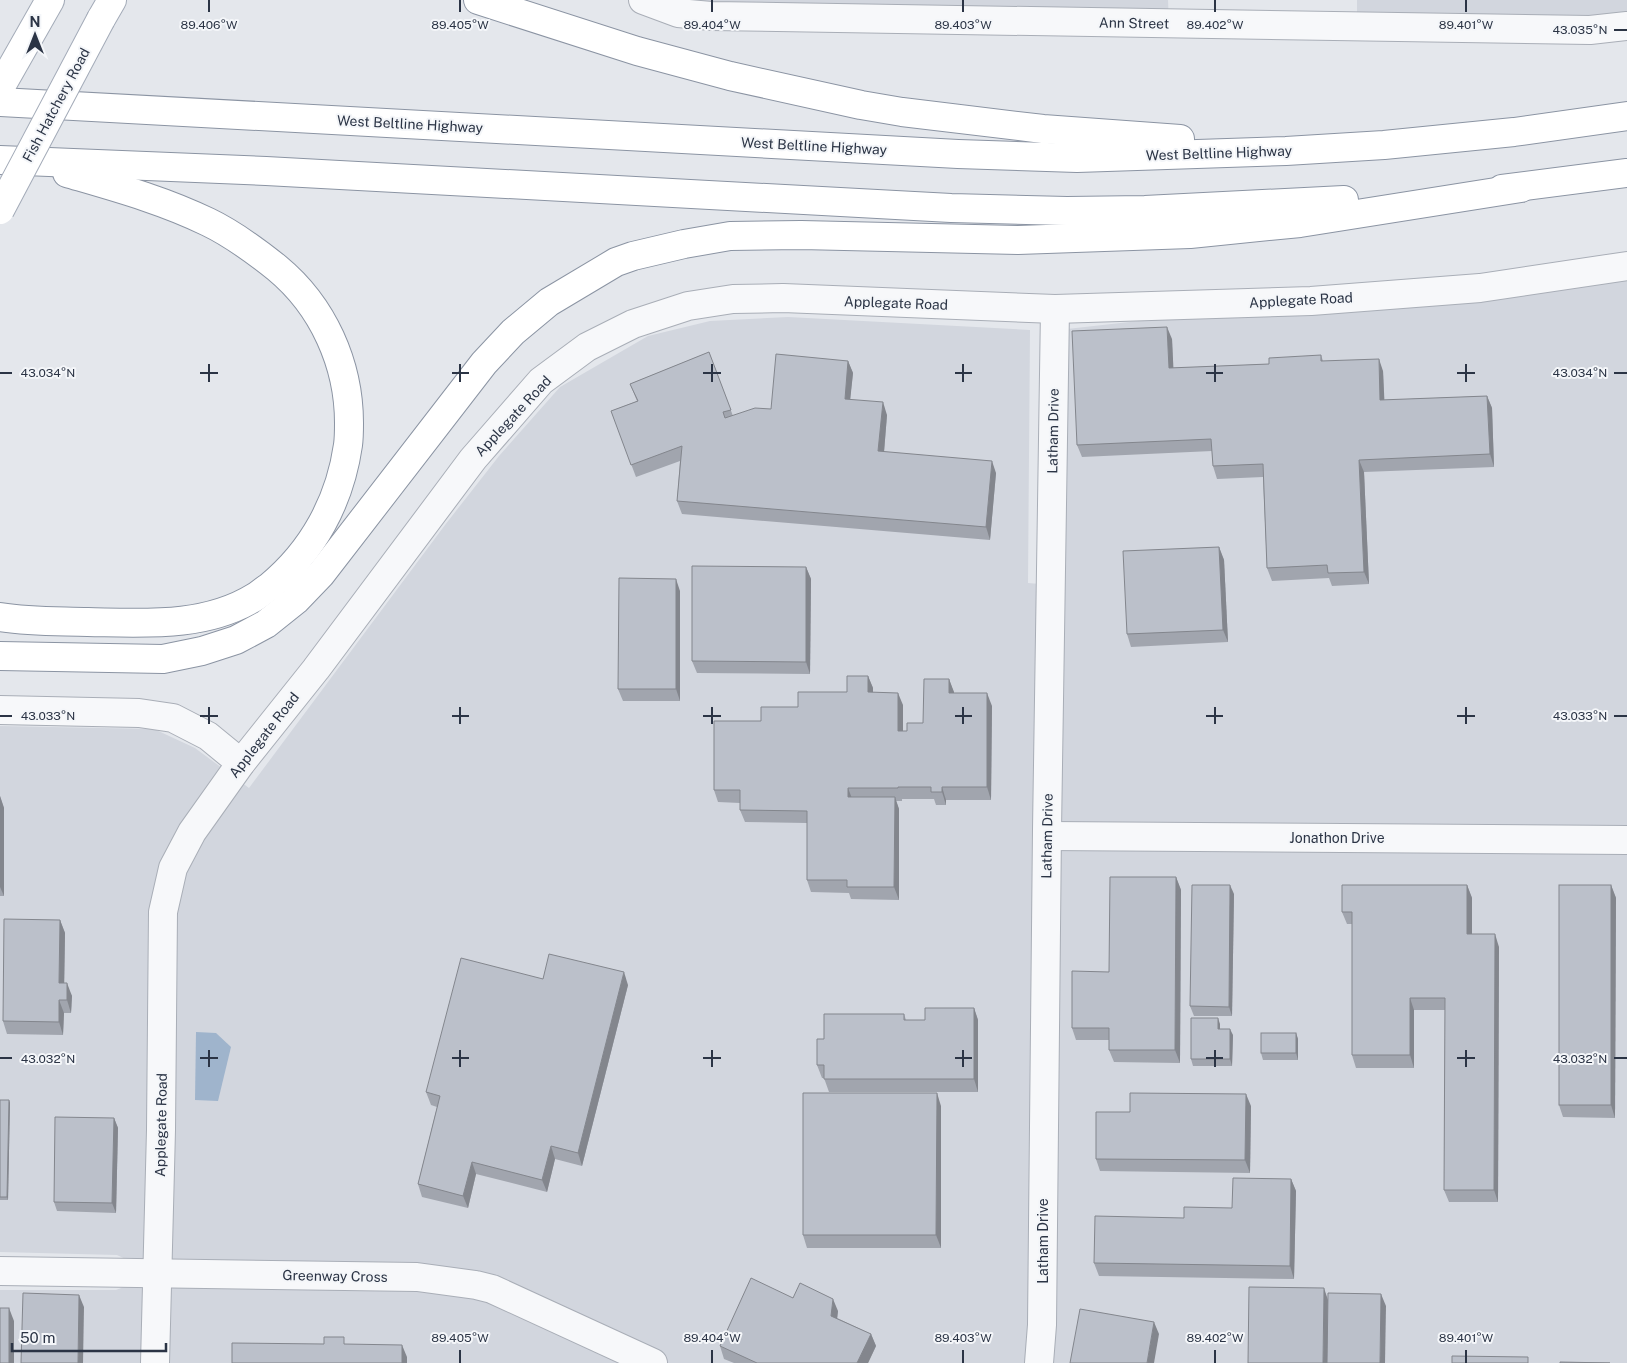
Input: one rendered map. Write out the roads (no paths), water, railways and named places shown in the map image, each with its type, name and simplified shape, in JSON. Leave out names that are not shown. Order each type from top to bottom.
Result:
[{"type":"main road","points":[[485,2],[683,64],[772,86],[902,112],[1043,130],[1258,143],[1384,145]]},
{"type":"main road","points":[[0,88],[44,9]]},
{"type":"main road","name":"Fish Hatchery Road","points":[[0,210],[106,9]]},
{"type":"main road","name":"West Beltline Highway","points":[[0,102],[948,154],[1068,158],[1286,151],[1384,145],[1514,132],[1627,116]]},
{"type":"main road","points":[[0,160],[266,171],[952,208],[1067,211],[1145,210],[1521,188]]},
{"type":"main road","points":[[0,617],[37,621],[134,623],[185,621],[221,613],[255,597],[287,572],[310,546],[328,513],[340,479],[348,444],[348,409],[344,379],[334,346],[323,321],[306,297],[278,269],[246,245],[210,222],[138,194],[27,161]]},
{"type":"main road","points":[[0,656],[163,659],[202,651],[236,640],[266,624],[296,600],[321,574],[484,362],[513,332],[549,302],[616,262],[633,256],[730,236],[801,235],[1018,240],[1190,234],[1300,223],[1627,173]]},
{"type":"street","name":"Ann Street","points":[[644,0],[678,13],[711,16],[1590,30],[1627,26]]},
{"type":"street","name":"Applegate Road","points":[[155,1363],[163,912],[172,868],[192,832],[241,763],[316,669],[473,459],[541,381],[587,347],[633,324],[688,306],[733,300],[783,298],[1055,309],[1310,301],[1480,288],[1627,266]]},
{"type":"street","name":"Latham Drive","points":[[1039,1363],[1042,1325],[1055,309]]},
{"type":"street","points":[[0,710],[139,713],[173,718],[208,736],[241,763]]},
{"type":"street","name":"Jonathon Drive","points":[[1047,836],[1627,840]]},
{"type":"street","name":"Greenway Cross","points":[[0,1271],[417,1277],[476,1284],[514,1298],[652,1363]]},
{"type":"water","points":[[196,1032],[216,1033],[231,1047],[218,1101],[195,1100]]}]
